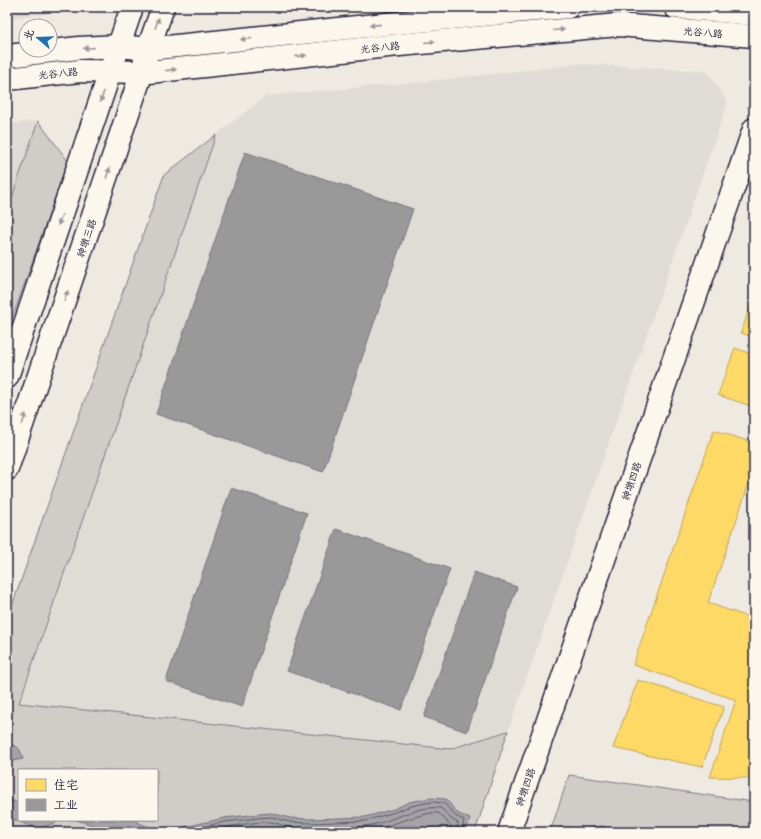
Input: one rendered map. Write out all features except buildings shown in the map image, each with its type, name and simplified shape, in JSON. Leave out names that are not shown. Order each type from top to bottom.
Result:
[{"type":"street","points":[[7,377],[132,7]]},
{"type":"street","name":"神墩三路","points":[[7,469],[142,72],[162,7]]},
{"type":"street","points":[[7,56],[79,48],[119,46],[148,49],[568,7]]},
{"type":"street","points":[[675,7],[754,14]]},
{"type":"street","name":"光谷八路","points":[[7,79],[80,71],[111,70],[142,72],[396,45],[618,25],[754,36]]},
{"type":"street","name":"神墩四路","points":[[509,832],[754,129]]},
{"type":"shaded area","points":[[7,7],[55,7],[45,14],[7,18]]},
{"type":"shaded area","points":[[579,64],[706,71],[728,102],[508,731],[450,749],[19,703],[216,135],[266,96],[440,80]]},
{"type":"shaded area","points":[[38,121],[7,212],[7,124]]},
{"type":"shaded area","points":[[38,121],[68,161],[7,333],[7,212]]},
{"type":"shaded area","points":[[216,135],[19,703],[450,749],[508,731],[475,832],[7,832],[7,620],[164,175]]},
{"type":"shaded area","points":[[569,775],[754,802],[754,832],[550,832]]},
{"type":"water","points":[[7,744],[18,748],[23,759],[7,762]]},
{"type":"water","points":[[431,798],[446,799],[457,813],[470,819],[466,832],[163,832],[224,818],[271,813],[290,818],[309,819],[365,817],[394,809],[409,802]]},
{"type":"water","points":[[7,799],[18,803],[18,821],[60,821],[38,829],[15,820],[7,813]]},
{"type":"water","points":[[79,821],[136,821],[163,832],[122,832]]},
{"type":"water","points":[[603,826],[618,832],[555,832],[559,828],[569,827],[583,829]]}]
